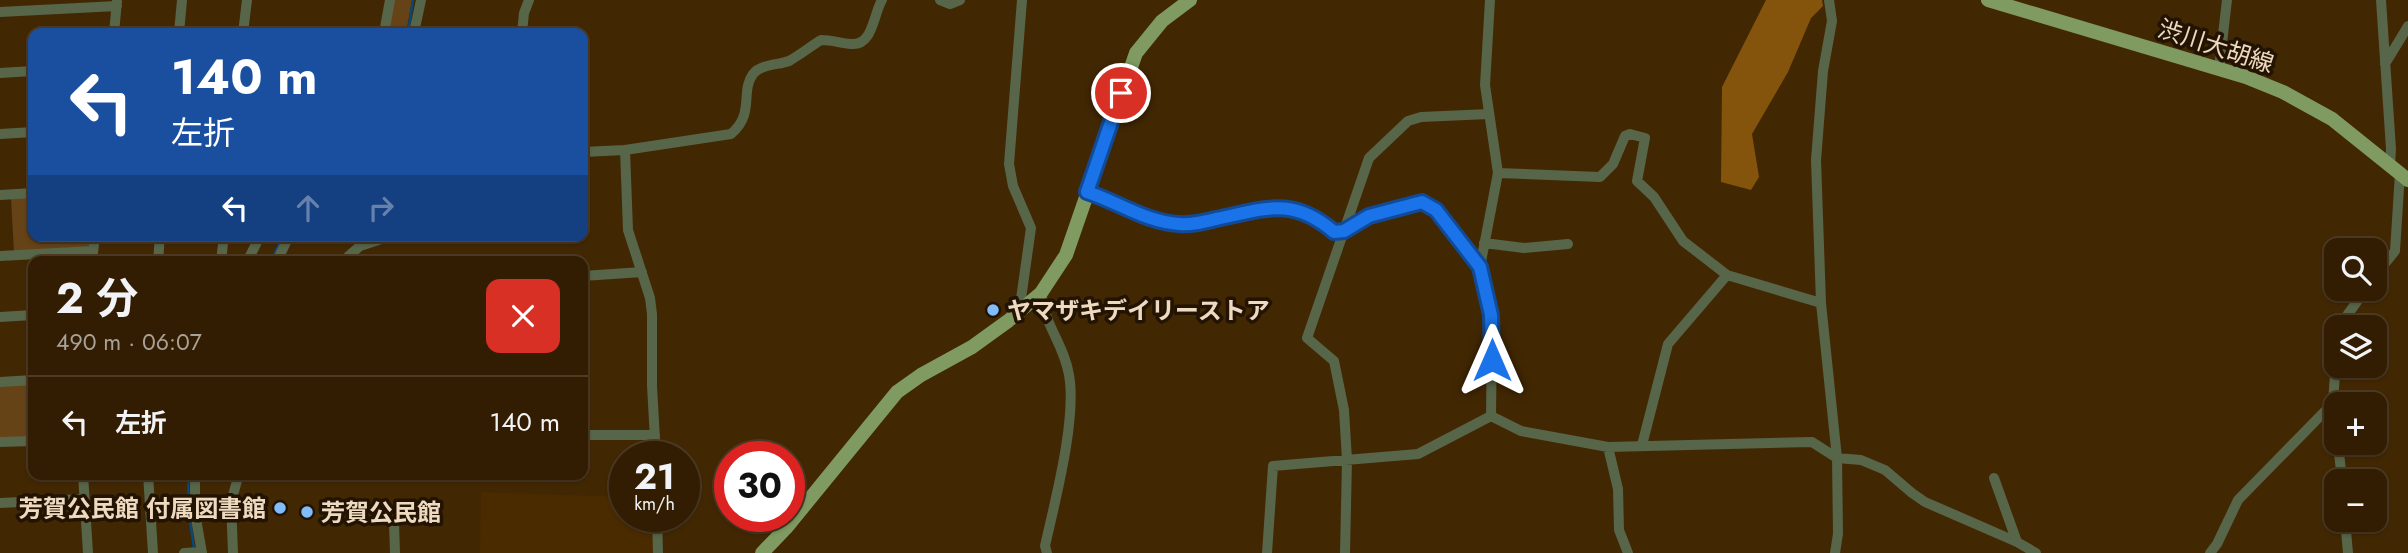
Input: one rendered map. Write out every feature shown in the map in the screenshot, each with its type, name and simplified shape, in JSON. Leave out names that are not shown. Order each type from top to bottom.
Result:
[{"type":"main road","points":[[762,553],[786,528],[897,392],[921,375],[972,347],[1019,313],[1041,293],[1062,264],[1136,53],[1163,21],[1190,0]]},
{"type":"main road","name":"渋川大胡線","points":[[1988,0],[2271,87],[2308,105],[2345,128],[2399,173]]},
{"type":"street","points":[[179,28],[182,0]]},
{"type":"street","points":[[244,28],[247,0]]},
{"type":"street","points":[[385,28],[390,0]]},
{"type":"street","points":[[415,28],[421,0]]},
{"type":"street","points":[[522,28],[529,0]]},
{"type":"street","points":[[588,152],[625,150],[731,134],[740,127],[745,116],[753,75],[759,69],[789,61],[821,40],[861,43],[868,37],[882,0]]},
{"type":"street","points":[[940,0],[950,4],[960,0]]},
{"type":"street","points":[[1019,313],[1031,228],[1013,186],[1009,164],[1022,0]]},
{"type":"street","points":[[1490,0],[1485,85],[1497,173],[1480,267],[1493,333],[1491,416]]},
{"type":"street","points":[[1829,0],[1832,20],[1825,54],[1816,160],[1821,303],[1837,458],[1839,534],[1835,553]]},
{"type":"street","points":[[2219,69],[2227,0]]},
{"type":"street","points":[[2381,0],[2391,149],[2399,173],[2395,251],[2387,261]]},
{"type":"street","points":[[0,12],[117,3],[114,28]]},
{"type":"street","points":[[2385,64],[2408,26]]},
{"type":"street","points":[[0,73],[28,71]]},
{"type":"street","points":[[1346,553],[1347,460],[1344,410],[1334,361],[1307,338],[1369,158],[1408,121],[1421,117],[1489,114]]},
{"type":"street","points":[[0,134],[28,132]]},
{"type":"street","points":[[1497,173],[1600,177],[1613,164],[1625,136],[1630,134],[1645,138],[1637,181],[1654,197],[1683,242],[1727,275],[1821,303]]},
{"type":"street","points":[[625,150],[628,230],[650,298],[652,314],[655,441]]},
{"type":"street","points":[[1087,192],[1152,219],[1170,223],[1192,225],[1281,208],[1304,211],[1334,232],[1344,231],[1369,216],[1422,202],[1436,210],[1480,267]]},
{"type":"street","points":[[0,195],[28,193]]},
{"type":"street","points":[[349,256],[360,246],[372,242]]},
{"type":"street","points":[[1484,243],[1524,248],[1568,244]]},
{"type":"street","points":[[0,256],[93,256]]},
{"type":"street","points":[[588,276],[642,272]]},
{"type":"street","points":[[1642,445],[1668,344],[1727,275]]},
{"type":"street","points":[[1041,293],[1049,323],[1062,348],[1070,377],[1063,458],[1045,546],[1047,553]]},
{"type":"street","points":[[0,317],[28,315]]},
{"type":"street","points":[[0,382],[28,380]]},
{"type":"street","points":[[2210,553],[2238,500],[2324,412]]},
{"type":"street","points":[[1267,553],[1273,466],[1418,454],[1491,416]]},
{"type":"street","points":[[1491,416],[1521,431],[1608,447],[1812,442],[1837,458],[1861,460],[1885,470],[1926,502],[2036,553]]},
{"type":"street","points":[[588,435],[655,435]]},
{"type":"street","points":[[0,442],[28,441]]},
{"type":"street","points":[[1608,447],[1618,489],[1619,530],[1628,553]]},
{"type":"street","points":[[1994,478],[2017,542]]},
{"type":"street","points":[[83,480],[88,553]]},
{"type":"street","points":[[148,480],[153,553]]},
{"type":"street","points":[[184,553],[202,552],[195,513],[195,480]]},
{"type":"street","points":[[233,553],[231,502],[237,480]]},
{"type":"street","points":[[0,503],[84,499]]},
{"type":"street","points":[[394,523],[395,553]]},
{"type":"street","points":[[658,532],[659,553]]},
{"type":"street","points":[[2346,532],[2348,553]]},
{"type":"shaded area","points":[[394,0],[412,0],[407,28],[389,28]]},
{"type":"shaded area","points":[[1766,0],[1822,0],[1823,6],[1811,18],[1788,72],[1752,134],[1759,177],[1751,190],[1721,182],[1722,87]]},
{"type":"shaded area","points":[[28,197],[28,242],[91,244],[88,247],[14,252],[11,198]]},
{"type":"shaded area","points":[[28,384],[28,437],[0,439],[0,386]]},
{"type":"shaded area","points":[[481,492],[609,496],[609,532],[654,532],[655,553],[480,553]]},
{"type":"waterway","points":[[409,28],[413,0]]},
{"type":"waterway","points":[[273,256],[280,242]]},
{"type":"waterway","points":[[188,480],[189,515],[194,548]]},
{"type":"place","name":"ヤマザキデイリーストア","points":[[993,310]]},
{"type":"place","name":"芳賀公民館 付属図書館","points":[[280,508]]},
{"type":"place","name":"芳賀公民館","points":[[307,512]]},
{"type":"route","points":[[1121,93],[1087,192],[1152,219],[1182,225],[1261,210],[1291,208],[1314,216],[1334,232],[1344,231],[1369,216],[1422,202],[1436,210],[1480,267],[1491,315],[1492,360]]}]
